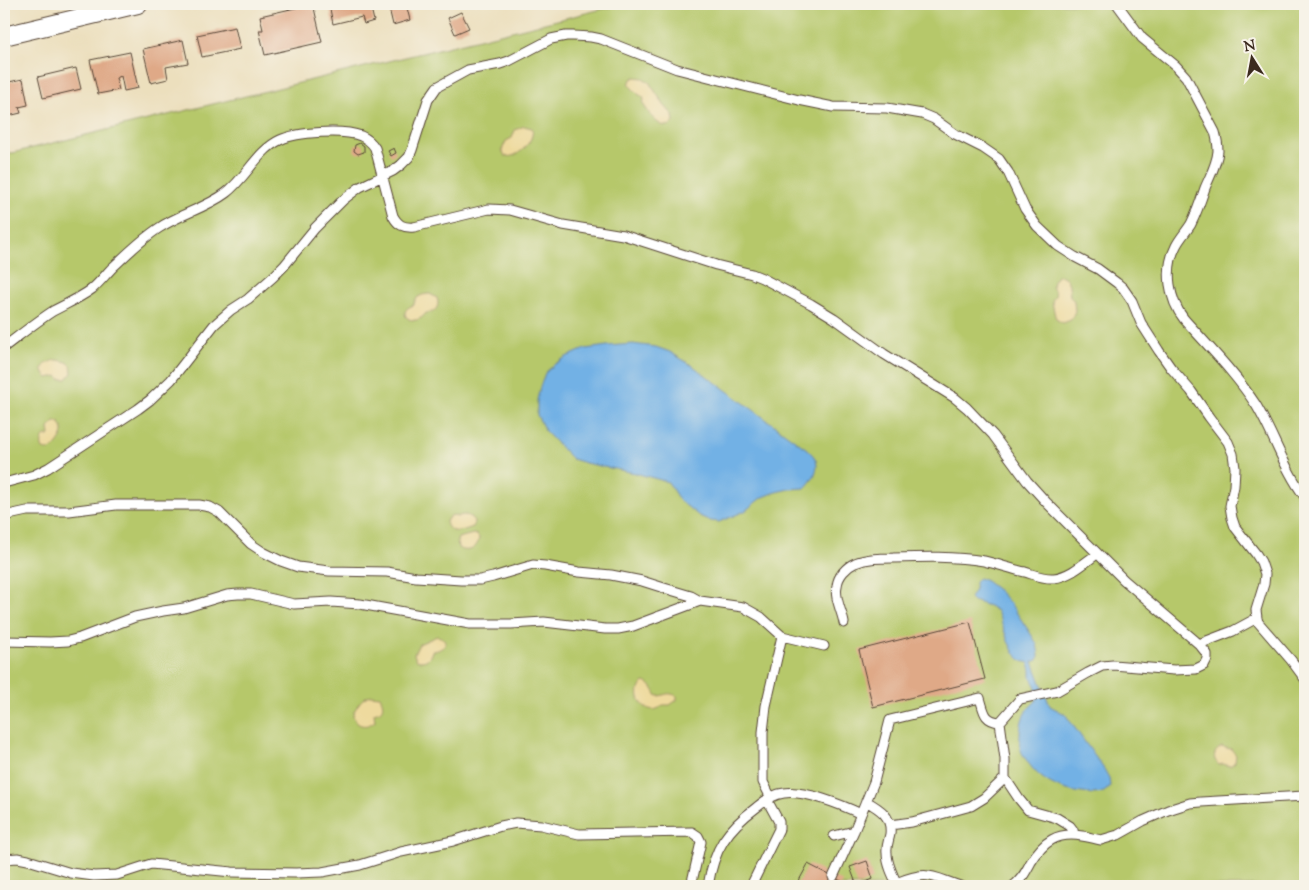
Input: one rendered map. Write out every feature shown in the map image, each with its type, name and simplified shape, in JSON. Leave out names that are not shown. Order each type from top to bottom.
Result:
[{"type":"street","points":[[4,36],[138,4]]},
{"type":"lane","points":[[1117,4],[1142,38],[1176,66],[1186,77],[1217,139],[1218,152],[1193,219],[1172,254],[1169,280],[1177,308],[1184,319],[1242,385],[1255,404],[1305,497]]},
{"type":"lane","points":[[4,483],[48,468],[150,400],[175,375],[214,325],[231,310],[248,300],[273,277],[315,228],[343,200],[401,165],[409,156],[428,100],[433,91],[438,87],[468,70],[509,61],[544,42],[566,36],[586,36],[677,68],[799,100],[832,107],[872,107],[922,114],[934,119],[955,134],[983,148],[999,159],[1008,172],[1025,209],[1037,226],[1064,250],[1098,269],[1123,288],[1132,301],[1141,323],[1159,351],[1224,436],[1231,448],[1234,461],[1235,476],[1230,506],[1232,518],[1235,527],[1261,562],[1265,574],[1257,606],[1258,622],[1305,679]]},
{"type":"lane","points":[[4,347],[42,319],[92,288],[158,228],[228,192],[266,149],[282,139],[316,132],[359,135],[368,139],[375,148],[393,216],[399,225],[402,226],[414,227],[489,209],[510,210],[563,225],[623,235],[704,262],[762,278],[834,318],[878,350],[962,403],[993,435],[1036,492],[1124,580],[1199,644],[1206,654],[1206,662],[1196,669],[1174,670],[1107,665],[1092,670],[1057,691],[1020,699],[1000,722],[1005,759],[1005,778],[1018,799],[1028,810],[1057,818],[1070,826],[1074,835]]},
{"type":"lane","points":[[4,516],[27,511],[69,511],[116,505],[199,505],[210,507],[218,512],[251,544],[263,552],[289,564],[308,569],[387,572],[430,578],[470,580],[498,576],[527,566],[539,565],[569,571],[626,577],[691,596],[700,601],[743,607],[761,617],[782,636],[824,646]]},
{"type":"lane","points":[[844,623],[837,596],[838,582],[842,573],[850,566],[866,560],[917,557],[978,560],[1048,578],[1070,573],[1098,554]]},
{"type":"lane","points":[[4,641],[68,641],[136,617],[184,608],[226,595],[238,594],[251,594],[294,604],[331,602],[360,604],[470,624],[544,622],[605,629],[633,626],[700,601]]},
{"type":"lane","points":[[1199,644],[1233,631],[1257,618]]},
{"type":"lane","points":[[751,886],[779,829],[779,822],[763,782],[763,723],[782,636]]},
{"type":"lane","points":[[833,876],[866,802],[876,774],[890,720],[980,698],[988,719],[1000,722]]},
{"type":"lane","points":[[890,825],[912,822],[971,806],[989,794],[1005,778]]},
{"type":"lane","points":[[708,886],[714,860],[723,841],[742,818],[779,794],[798,793],[831,801],[861,814]]},
{"type":"lane","points":[[1013,886],[1020,880],[1038,852],[1047,842],[1058,836],[1074,835],[1106,840],[1143,821],[1179,806],[1201,802],[1305,796]]},
{"type":"lane","points":[[866,802],[882,811],[889,820],[890,831],[887,856],[897,885],[918,875],[929,876],[960,886]]},
{"type":"lane","points":[[4,859],[18,858],[71,873],[94,876],[117,874],[151,864],[232,872],[322,872],[360,865],[401,852],[452,841],[501,826],[530,823],[579,834],[692,832],[698,836],[700,845],[691,886]]},
{"type":"lane","points":[[834,836],[854,831]]},
{"type":"green space","points":[[623,4],[1305,4],[1305,886],[4,886],[4,155]]},
{"type":"sand","points":[[635,77],[643,78],[649,82],[673,115],[674,122],[665,126],[652,117],[643,104],[643,97],[629,85],[631,79]]},
{"type":"sand","points":[[524,126],[532,128],[531,138],[528,143],[515,155],[505,156],[502,150],[506,141],[512,138],[515,130]]},
{"type":"sand","points":[[1061,275],[1067,279],[1075,311],[1071,320],[1063,323],[1057,320],[1052,302],[1056,294],[1052,287],[1053,281],[1057,276]]},
{"type":"sand","points":[[430,294],[437,298],[438,301],[435,310],[426,313],[417,320],[411,320],[406,317],[406,311],[414,305],[417,298],[421,295]]},
{"type":"sand","points":[[58,360],[71,365],[72,373],[67,379],[60,379],[57,376],[48,378],[43,371],[47,363]]},
{"type":"sand","points":[[55,422],[59,422],[61,425],[62,436],[52,449],[43,449],[43,439],[45,436],[50,435],[49,428]]},
{"type":"sand","points":[[452,515],[470,517],[474,521],[473,527],[453,531],[446,522]]},
{"type":"sand","points":[[473,534],[479,538],[474,548],[469,550],[458,548],[458,538]]},
{"type":"sand","points":[[437,636],[444,640],[445,645],[440,649],[432,651],[427,660],[416,660],[414,654],[419,644]]},
{"type":"sand","points":[[644,682],[650,686],[657,696],[671,694],[677,696],[677,700],[670,705],[663,705],[657,709],[646,708],[639,699],[640,687]]},
{"type":"sand","points":[[371,695],[380,696],[383,704],[382,708],[374,713],[375,721],[372,723],[368,725],[358,724],[353,714],[360,702]]},
{"type":"sand","points":[[1222,747],[1231,749],[1236,755],[1235,762],[1230,766],[1219,765],[1215,760],[1215,753]]},
{"type":"water","points":[[633,344],[656,347],[670,352],[693,366],[807,449],[817,462],[815,474],[810,482],[805,488],[789,489],[761,498],[745,511],[719,522],[699,516],[679,500],[668,482],[572,459],[545,431],[537,415],[537,400],[545,373],[566,357],[585,349]]},
{"type":"water","points":[[979,578],[999,591],[1010,603],[1037,644],[1038,660],[1033,662],[1050,706],[1065,714],[1104,769],[1109,778],[1110,786],[1105,791],[1098,794],[1090,794],[1058,787],[1038,774],[1021,751],[1020,732],[1023,718],[1036,701],[1036,687],[1031,678],[1029,663],[1022,661],[1014,653],[997,611],[970,598],[975,589],[975,582]]},
{"type":"building","points":[[313,4],[322,42],[265,55],[259,30],[263,30],[260,16]]},
{"type":"building","points":[[329,4],[370,4],[374,21],[364,24],[362,17],[333,24]]},
{"type":"building","points":[[388,4],[406,4],[410,20],[393,25]]},
{"type":"building","points":[[461,12],[469,28],[455,34],[448,18]]},
{"type":"building","points":[[235,27],[240,49],[202,57],[197,35]]},
{"type":"building","points":[[183,40],[188,63],[166,67],[168,79],[151,83],[143,49]]},
{"type":"building","points":[[130,52],[138,88],[124,91],[121,76],[116,78],[119,90],[98,94],[90,60]]},
{"type":"building","points":[[76,68],[81,89],[43,98],[38,77]]},
{"type":"building","points":[[23,79],[28,105],[19,107],[21,113],[4,117],[4,83]]},
{"type":"building","points":[[360,143],[364,146],[364,152],[358,154],[354,151],[355,145]]},
{"type":"building","points":[[394,148],[396,153],[391,156],[388,151]]},
{"type":"building","points":[[970,622],[985,679],[873,707],[859,650]]},
{"type":"building","points":[[867,861],[873,879],[857,886],[850,867]]},
{"type":"building","points":[[808,864],[843,882],[840,886],[796,886]]}]
